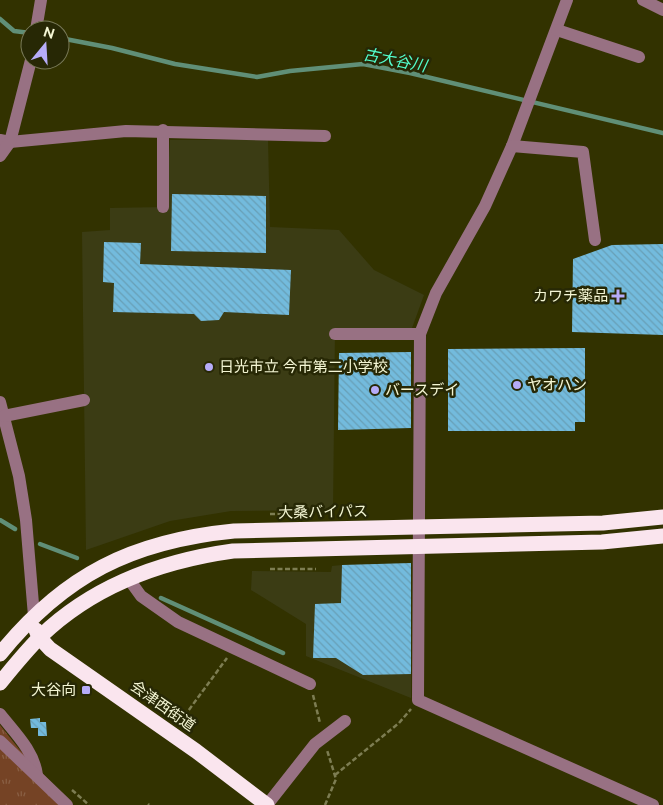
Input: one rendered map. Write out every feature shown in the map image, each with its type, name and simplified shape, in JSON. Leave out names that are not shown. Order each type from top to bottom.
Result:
[{"type":"highway","name":"大桑バイパス","points":[[34,616],[57,595],[106,565],[172,540],[234,531],[603,523],[663,517]]},
{"type":"highway","points":[[0,683],[40,637],[81,603],[128,578],[176,561],[233,551],[602,542],[663,536]]},
{"type":"highway","name":"会津西街道","points":[[34,616],[40,637],[50,649],[196,751],[267,805]]},
{"type":"highway","points":[[0,654],[34,616]]},
{"type":"street","points":[[38,20],[41,0]]},
{"type":"street","points":[[567,0],[557,30],[524,109],[512,146],[485,206],[436,293],[420,334],[417,547],[418,700],[653,805]]},
{"type":"street","points":[[643,0],[663,10]]},
{"type":"street","points":[[557,30],[639,57]]},
{"type":"street","points":[[0,156],[28,70]]},
{"type":"street","points":[[5,141],[126,131],[163,130],[325,136]]},
{"type":"street","points":[[163,130],[164,207]]},
{"type":"street","points":[[512,146],[583,152],[596,240]]},
{"type":"street","points":[[335,334],[420,334]]},
{"type":"street","points":[[4,416],[84,400]]},
{"type":"street","points":[[0,402],[19,476],[26,520],[34,616]]},
{"type":"street","points":[[128,578],[141,596],[178,622],[310,684]]},
{"type":"street","points":[[0,714],[29,751],[35,762],[37,775]]},
{"type":"street","points":[[267,805],[315,744],[345,721]]},
{"type":"street","points":[[0,741],[67,805]]},
{"type":"path","points":[[270,514],[315,513]]},
{"type":"path","points":[[270,569],[316,569]]},
{"type":"path","points":[[178,724],[234,649]]},
{"type":"path","points":[[335,776],[399,723],[406,715]]},
{"type":"shaded area","name":"日光市立 今市第二小学校","points":[[170,140],[268,140],[270,227],[339,230],[374,270],[424,295],[412,328],[335,328],[333,510],[231,511],[170,521],[86,550],[82,232],[110,230],[110,208],[166,207]]},
{"type":"shaded area","points":[[411,563],[411,698],[306,656],[306,624],[251,590],[252,571],[331,572],[332,566]]},
{"type":"green space","points":[[0,725],[19,749],[73,805],[0,805]]},
{"type":"building","points":[[172,194],[266,196],[266,253],[171,251]]},
{"type":"building","points":[[104,242],[141,243],[140,264],[291,270],[289,315],[224,312],[219,320],[201,321],[194,314],[113,312],[114,283],[103,282]]},
{"type":"building","name":"カワチ薬品","points":[[663,244],[663,335],[572,332],[573,259],[612,245]]},
{"type":"building","name":"ヤオハン","points":[[585,348],[585,422],[575,422],[575,431],[448,431],[448,349]]},
{"type":"building","name":"バースデイ","points":[[411,352],[411,428],[338,430],[339,353]]},
{"type":"building","points":[[411,563],[411,674],[363,675],[336,658],[313,658],[315,604],[341,603],[342,565]]},
{"type":"building","points":[[40,718],[40,722],[46,722],[47,736],[38,736],[38,728],[31,728],[30,719]]},
{"type":"waterway","name":"古大谷川","points":[[0,19],[14,31],[20,32]]},
{"type":"waterway","name":"古大谷川","points":[[70,40],[112,48],[175,64],[257,77],[290,71],[363,64],[410,73],[663,133]]},
{"type":"waterway","points":[[0,520],[15,529]]},
{"type":"waterway","points":[[40,544],[77,558]]},
{"type":"waterway","points":[[161,598],[283,653]]},
{"type":"place","name":"カワチ薬品","points":[[618,296]]},
{"type":"place","name":"日光市立 今市第二小学校","points":[[209,367]]},
{"type":"place","name":"ヤオハン","points":[[517,385]]},
{"type":"place","name":"バースデイ","points":[[375,390]]},
{"type":"place","name":"大谷向","points":[[86,690]]}]
